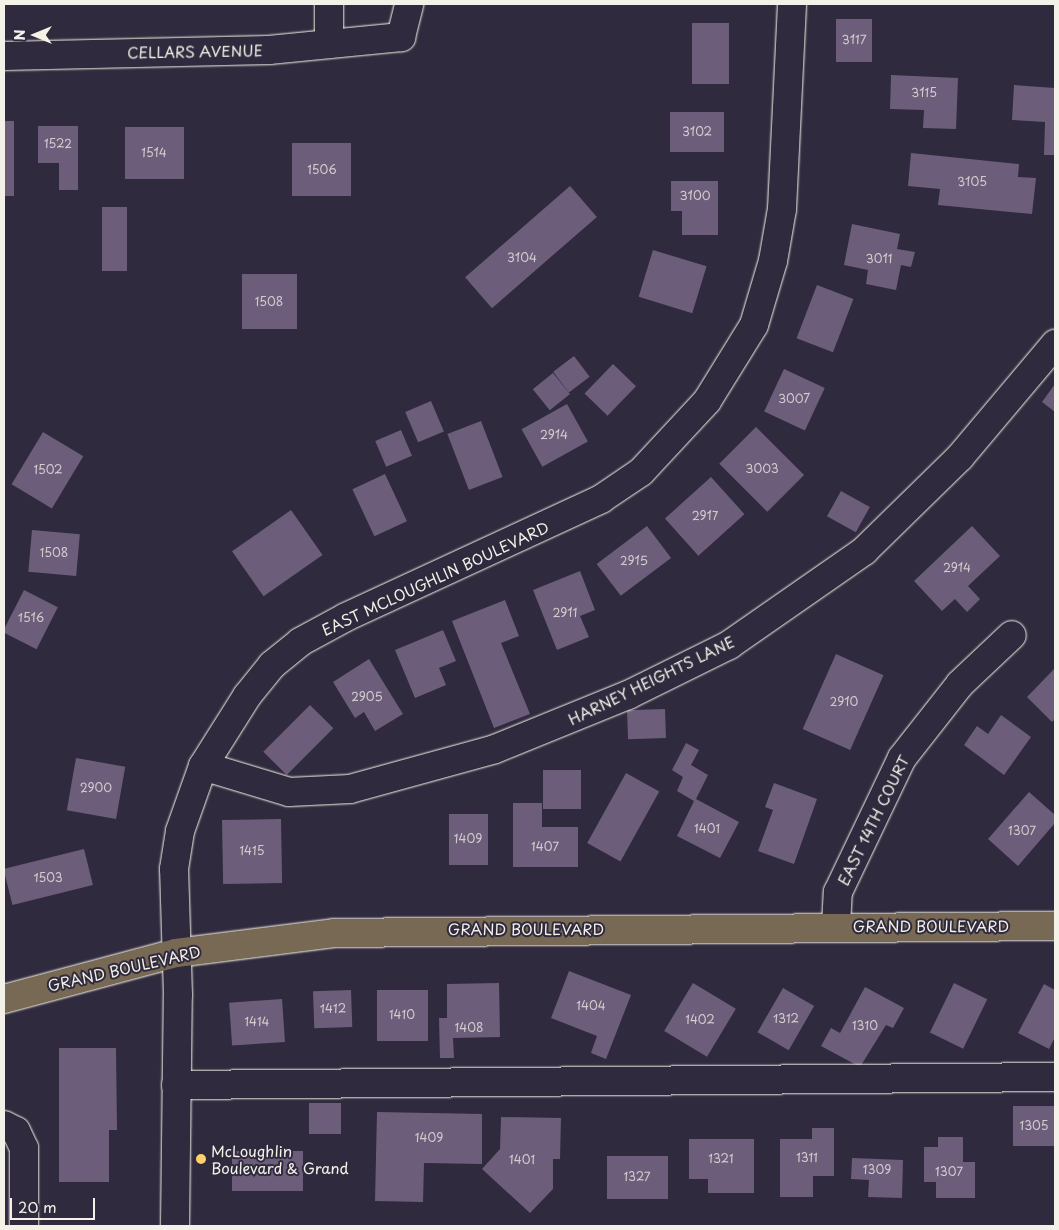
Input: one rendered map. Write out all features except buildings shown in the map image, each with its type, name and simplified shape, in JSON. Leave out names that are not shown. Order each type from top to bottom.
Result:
[{"type":"main road","name":"GRAND BOULEVARD","points":[[4,999],[176,953],[268,939],[404,930],[1055,926]]},
{"type":"street","points":[[329,4],[329,44]]},
{"type":"street","name":"CELLARS AVENUE","points":[[4,56],[270,50],[401,37],[409,4]]},
{"type":"street","name":"EAST MCLOUGHLIN BOULEVARD","points":[[175,1226],[176,953],[174,869],[180,831],[203,766],[247,696],[272,665],[300,642],[346,616],[601,499],[641,472],[707,401],[754,325],[773,261],[782,208],[792,4]]},
{"type":"street","name":"HARNEY HEIGHTS LANE","points":[[203,766],[289,792],[350,789],[495,749],[576,718],[653,683],[729,645],[864,550],[960,457],[1055,344]]},
{"type":"street","name":"EAST 14TH COURT","points":[[836,926],[838,892],[902,758],[960,684],[1012,635]]},
{"type":"street","points":[[176,1085],[1055,1077]]},
{"type":"street","points":[[4,1125],[16,1131],[24,1148],[24,1226]]},
{"type":"place","name":"McLoughlin Boulevard & Grand","points":[[201,1159]]}]
